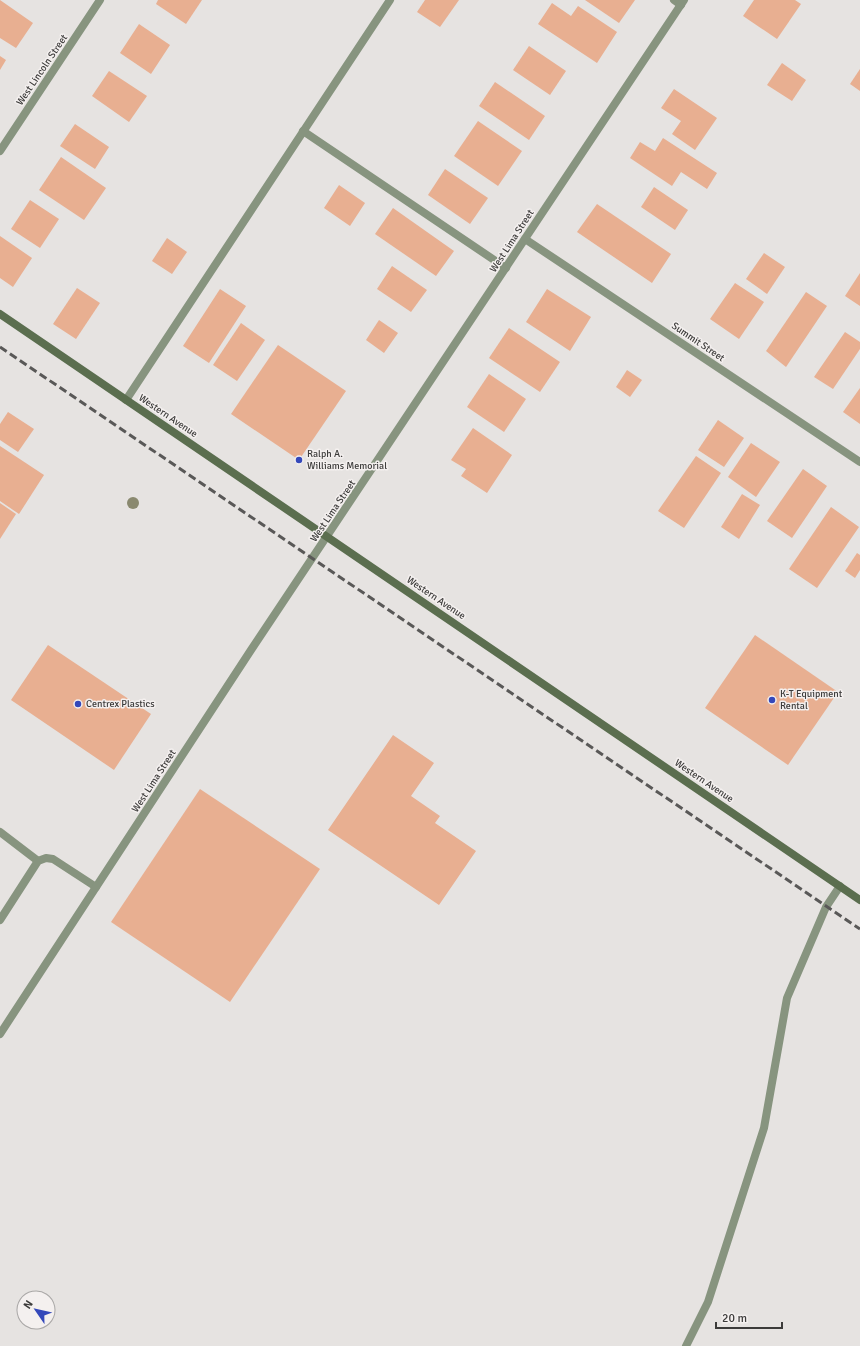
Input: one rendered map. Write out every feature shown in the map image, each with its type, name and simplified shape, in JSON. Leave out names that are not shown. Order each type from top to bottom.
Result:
[{"type":"main road","name":"Western Avenue","points":[[0,314],[860,900]]},
{"type":"street","name":"West Lincoln Street","points":[[0,151],[100,0]]},
{"type":"street","points":[[126,400],[390,0]]},
{"type":"street","name":"West Lima Street","points":[[0,1034],[251,650],[525,240],[680,2]]},
{"type":"street","points":[[303,131],[506,268]]},
{"type":"street","name":"Summit Street","points":[[525,240],[860,462]]},
{"type":"street","points":[[0,832],[38,861]]},
{"type":"street","points":[[0,920],[38,861],[46,858],[53,859],[96,887]]},
{"type":"street","points":[[686,1346],[708,1302],[764,1128],[787,998],[826,907],[840,886]]},
{"type":"building","points":[[0,0],[33,23],[16,48],[0,38]]},
{"type":"building","points":[[158,0],[202,0],[186,24],[156,4]]},
{"type":"building","points":[[425,0],[459,0],[440,27],[417,12]]},
{"type":"building","points":[[585,0],[635,0],[619,23]]},
{"type":"building","points":[[754,0],[795,0],[801,4],[777,39],[743,16]]},
{"type":"building","points":[[552,3],[571,16],[578,6],[617,32],[597,63],[538,24]]},
{"type":"building","points":[[139,24],[170,45],[151,74],[120,53]]},
{"type":"building","points":[[529,46],[566,71],[550,95],[513,70]]},
{"type":"building","points":[[0,56],[6,60],[0,70]]},
{"type":"building","points":[[782,63],[806,80],[792,101],[767,85]]},
{"type":"building","points":[[860,69],[860,91],[850,84]]},
{"type":"building","points":[[109,71],[147,96],[129,122],[92,96]]},
{"type":"building","points":[[495,82],[545,116],[529,140],[479,106]]},
{"type":"building","points":[[674,89],[717,118],[695,150],[672,134],[681,121],[661,108]]},
{"type":"building","points":[[478,121],[522,151],[498,186],[454,156]]},
{"type":"building","points":[[75,124],[109,147],[95,169],[60,146]]},
{"type":"building","points":[[663,138],[717,173],[707,189],[681,172],[672,186],[630,158],[640,142],[655,151]]},
{"type":"building","points":[[61,157],[106,188],[84,220],[39,190]]},
{"type":"building","points":[[445,169],[488,198],[470,224],[428,195]]},
{"type":"building","points":[[339,185],[365,203],[350,226],[324,208]]},
{"type":"building","points":[[654,187],[688,210],[675,230],[641,207]]},
{"type":"building","points":[[30,200],[59,219],[40,248],[11,229]]},
{"type":"building","points":[[597,204],[671,254],[652,283],[577,232]]},
{"type":"building","points":[[393,208],[454,251],[436,276],[375,234]]},
{"type":"building","points":[[0,236],[32,258],[13,287],[0,278]]},
{"type":"building","points":[[167,238],[187,252],[172,274],[152,261]]},
{"type":"building","points":[[764,253],[785,267],[767,294],[746,279]]},
{"type":"building","points":[[392,266],[427,290],[411,312],[377,289]]},
{"type":"building","points":[[860,273],[860,306],[845,296]]},
{"type":"building","points":[[735,283],[764,302],[739,339],[710,319]]},
{"type":"building","points":[[77,288],[100,303],[76,339],[53,324]]},
{"type":"building","points":[[220,289],[246,306],[209,363],[183,346]]},
{"type":"building","points":[[547,289],[591,317],[570,351],[526,322]]},
{"type":"building","points":[[806,292],[827,306],[786,367],[766,351]]},
{"type":"building","points":[[379,320],[398,333],[384,353],[366,340]]},
{"type":"building","points":[[241,323],[265,340],[237,381],[213,365]]},
{"type":"building","points":[[509,328],[560,362],[540,392],[489,358]]},
{"type":"building","points":[[845,332],[860,342],[860,349],[833,389],[814,377]]},
{"type":"building","points":[[278,345],[346,391],[299,460],[231,414]]},
{"type":"building","points":[[627,370],[642,380],[630,397],[616,387]]},
{"type":"building","points":[[489,374],[526,399],[504,432],[467,407]]},
{"type":"building","points":[[860,388],[860,424],[843,412]]},
{"type":"building","points":[[8,412],[34,429],[18,452],[0,440],[0,424]]},
{"type":"building","points":[[718,420],[744,438],[724,467],[698,450]]},
{"type":"building","points":[[473,428],[512,455],[487,493],[461,476],[466,469],[451,460]]},
{"type":"building","points":[[751,443],[780,462],[756,497],[728,477]]},
{"type":"building","points":[[0,446],[44,475],[19,514],[0,501]]},
{"type":"building","points":[[696,456],[721,473],[684,528],[658,511]]},
{"type":"building","points":[[803,469],[827,486],[792,538],[767,521]]},
{"type":"building","points":[[742,494],[760,505],[739,539],[721,527]]},
{"type":"building","points":[[0,503],[16,514],[0,539]]},
{"type":"building","points":[[831,507],[859,527],[817,588],[789,569]]},
{"type":"building","points":[[857,553],[860,555],[860,570],[855,578],[845,571]]},
{"type":"building","name":"K-T Equipment Rental","points":[[755,635],[838,692],[788,765],[705,708]]},
{"type":"building","points":[[48,645],[151,714],[114,770],[11,700]]},
{"type":"building","points":[[393,735],[434,763],[411,796],[440,816],[435,823],[476,851],[439,905],[328,830]]},
{"type":"building","points":[[200,789],[320,869],[230,1002],[111,922]]},
{"type":"railway","points":[[0,347],[860,929]]},
{"type":"place","name":"Ralph A. Williams Memorial","points":[[299,460]]},
{"type":"place","name":"K-T Equipment Rental","points":[[772,700]]},
{"type":"place","name":"Centrex Plastics","points":[[78,704]]}]
